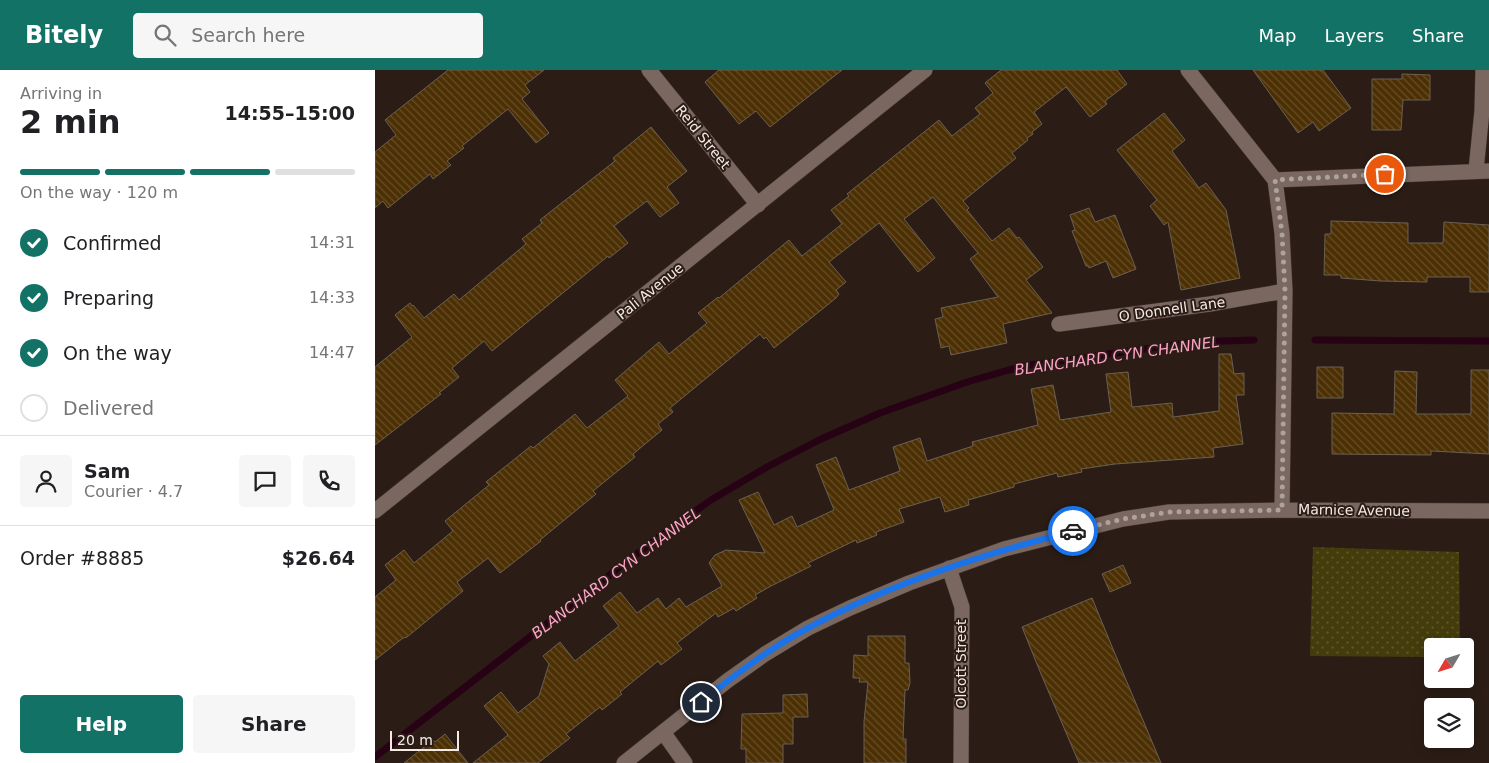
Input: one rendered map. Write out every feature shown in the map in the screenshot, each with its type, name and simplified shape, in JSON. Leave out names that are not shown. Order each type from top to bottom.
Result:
[{"type":"street","name":"Reid Street","points":[[649,70],[757,205]]},
{"type":"street","name":"Pali Avenue","points":[[375,511],[925,70]]},
{"type":"street","points":[[1188,70],[1275,180],[1282,233],[1285,291],[1282,510]]},
{"type":"street","points":[[1275,180],[1483,170],[1483,70]]},
{"type":"street","name":"O Donnell Lane","points":[[1059,324],[1210,304],[1285,291]]},
{"type":"street","name":"Marnice Avenue","points":[[624,763],[727,681],[765,654],[808,628],[850,608],[949,568],[1004,549],[1123,519],[1169,512],[1282,510],[1489,512]]},
{"type":"street","name":"Olcott Street","points":[[949,568],[962,606],[961,763]]},
{"type":"street","points":[[663,732],[685,763]]},
{"type":"shaded area","points":[[1313,547],[1459,552],[1460,638],[1424,638],[1424,657],[1310,656]]},
{"type":"building","points":[[448,70],[544,70],[525,85],[530,92],[522,99],[549,133],[536,143],[508,109],[462,146],[464,148],[447,161],[451,165],[433,179],[430,174],[388,208],[383,201],[375,208],[375,152],[396,135],[385,120]]},
{"type":"building","points":[[719,70],[842,70],[770,127],[756,111],[739,124],[705,82]]},
{"type":"building","points":[[1001,70],[1117,70],[1127,84],[1105,101],[1107,104],[1090,117],[1066,87],[1034,112],[1042,124],[1032,132],[1033,134],[1027,138],[1028,140],[1012,153],[1016,158],[963,201],[969,208],[967,210],[992,241],[1009,228],[1017,238],[1019,237],[1043,267],[1026,280],[1052,313],[1003,324],[1007,343],[951,355],[949,346],[941,348],[935,319],[943,317],[941,308],[998,297],[970,259],[978,253],[933,197],[904,219],[935,258],[918,272],[879,223],[829,262],[846,282],[836,290],[839,294],[836,298],[774,348],[766,337],[764,339],[760,334],[670,408],[673,412],[658,424],[662,430],[633,454],[635,457],[593,491],[596,494],[541,541],[500,573],[488,558],[457,582],[463,591],[407,637],[403,638],[375,660],[375,597],[396,580],[385,565],[404,550],[414,563],[453,531],[445,521],[489,485],[486,482],[531,446],[533,448],[575,414],[587,428],[628,396],[615,380],[659,342],[669,354],[707,323],[698,313],[789,240],[802,256],[842,224],[831,210],[849,196],[847,194],[939,120],[952,136],[980,114],[975,108],[993,93],[985,83]]},
{"type":"building","points":[[1253,70],[1323,70],[1351,108],[1319,131],[1313,122],[1298,133]]},
{"type":"building","points":[[1402,74],[1430,75],[1430,100],[1403,100],[1401,130],[1372,130],[1372,79],[1402,79]]},
{"type":"building","points":[[1164,113],[1185,140],[1172,151],[1199,188],[1206,183],[1226,210],[1240,278],[1181,290],[1168,222],[1164,225],[1150,206],[1157,200],[1117,150]]},
{"type":"building","points":[[651,127],[687,171],[667,187],[679,203],[660,217],[647,201],[614,226],[628,243],[609,258],[608,256],[492,351],[484,341],[452,368],[459,377],[439,393],[441,394],[375,445],[375,367],[412,337],[395,315],[410,303],[424,318],[454,294],[459,300],[526,244],[522,239],[542,223],[540,220],[615,161],[613,158]]},
{"type":"building","points":[[1089,208],[1095,222],[1115,215],[1136,269],[1113,278],[1106,261],[1089,268],[1086,266],[1072,231],[1075,230],[1070,215]]},
{"type":"building","points":[[1331,221],[1408,223],[1408,243],[1443,243],[1444,222],[1489,225],[1489,292],[1470,292],[1470,277],[1427,277],[1427,282],[1381,281],[1341,278],[1341,275],[1324,275],[1325,234],[1331,234]]},
{"type":"building","points":[[1219,354],[1231,354],[1234,374],[1244,373],[1244,395],[1236,395],[1243,444],[1213,448],[1214,457],[1115,464],[1081,469],[1082,472],[1058,477],[1057,473],[1014,484],[1014,487],[968,500],[969,505],[945,512],[940,497],[899,509],[904,522],[876,532],[877,535],[857,543],[856,540],[808,563],[811,566],[755,595],[757,598],[736,611],[734,608],[718,617],[716,613],[677,643],[682,649],[661,665],[658,661],[620,692],[622,694],[602,710],[600,707],[566,734],[570,738],[538,763],[473,763],[508,735],[484,706],[501,692],[518,713],[539,696],[549,664],[543,656],[560,642],[575,661],[619,626],[603,606],[620,592],[637,613],[658,598],[666,609],[679,598],[686,607],[722,586],[709,563],[715,555],[726,550],[765,553],[739,500],[758,492],[774,525],[792,516],[797,527],[834,510],[816,465],[836,457],[849,490],[900,471],[893,447],[920,438],[927,461],[973,446],[972,442],[1038,425],[1031,389],[1053,385],[1060,420],[1111,412],[1106,374],[1128,372],[1132,407],[1172,403],[1173,417],[1219,411]]},
{"type":"building","points":[[1317,367],[1343,367],[1343,398],[1317,398]]},
{"type":"building","points":[[1471,370],[1489,370],[1489,454],[1431,451],[1431,455],[1332,454],[1332,413],[1394,414],[1395,371],[1417,372],[1416,414],[1471,414]]},
{"type":"building","points":[[1123,565],[1131,583],[1110,592],[1102,574]]},
{"type":"building","points":[[1092,598],[1161,763],[1079,763],[1041,674],[1022,627]]},
{"type":"building","points":[[868,636],[905,636],[905,663],[909,663],[910,683],[908,690],[905,690],[903,739],[906,739],[906,763],[864,763],[864,722],[868,682],[859,682],[860,678],[853,678],[854,655],[868,656]]},
{"type":"building","points":[[807,694],[808,717],[793,717],[793,744],[783,744],[783,763],[746,763],[746,749],[741,749],[742,714],[783,713],[783,695]]},
{"type":"building","points":[[445,734],[468,763],[404,763],[433,740],[435,742]]},
{"type":"waterway","name":"BLANCHARD CYN CHANNEL","points":[[375,757],[665,532],[711,500],[767,467],[819,440],[880,413],[967,382],[1023,366],[1194,342],[1254,340]]},
{"type":"waterway","name":"BLANCHARD CYN CHANNEL","points":[[1315,340],[1489,341]]},
{"type":"way so far","points":[[1073,531],[1123,519],[1169,512],[1282,510],[1285,291],[1282,233],[1275,180],[1385,174]]},
{"type":"route","points":[[701,702],[765,654],[808,628],[850,608],[909,583],[1004,549],[1073,531]]}]
